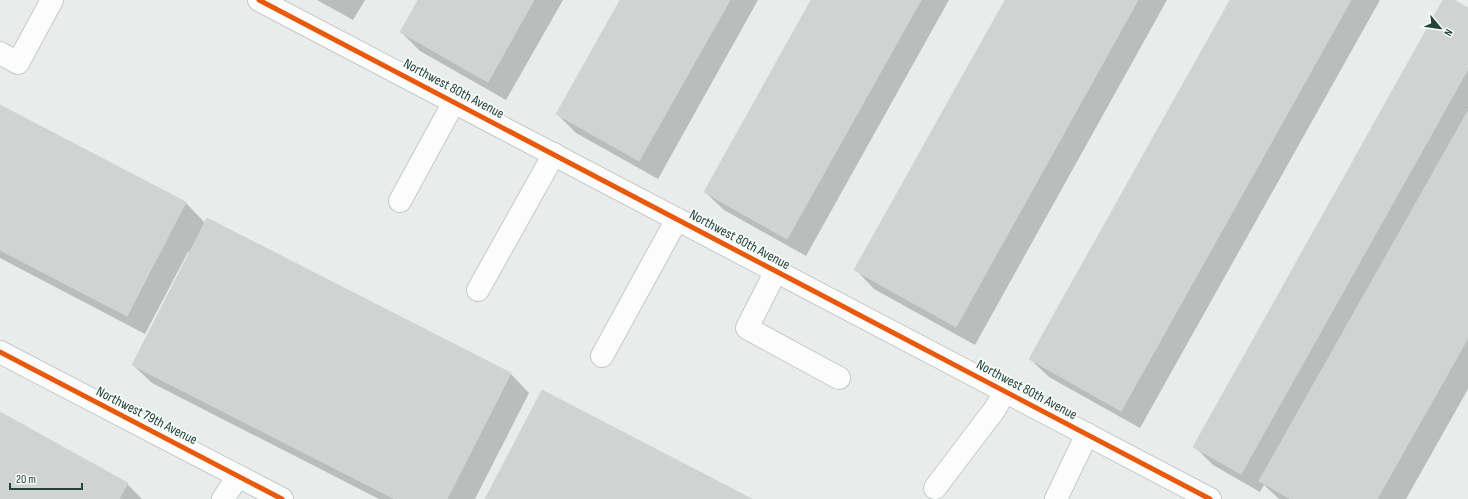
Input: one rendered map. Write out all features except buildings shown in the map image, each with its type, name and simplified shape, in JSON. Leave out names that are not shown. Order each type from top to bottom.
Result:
[{"type":"street","points":[[0,53],[18,63],[52,0]]},
{"type":"street","name":"Northwest 80th Avenue","points":[[259,0],[1210,499]]},
{"type":"street","points":[[400,201],[454,102]]},
{"type":"street","points":[[478,290],[554,154]]},
{"type":"street","points":[[602,356],[677,219]]},
{"type":"street","points":[[776,271],[747,328],[838,378]]},
{"type":"street","name":"Northwest 79th Avenue","points":[[0,352],[282,499]]},
{"type":"street","points":[[935,488],[995,409],[1005,391]]},
{"type":"street","points":[[1056,499],[1087,434]]},
{"type":"street","points":[[223,499],[238,476]]},
{"type":"cycle path","points":[[259,0],[1210,499]]},
{"type":"cycle path","points":[[0,352],[282,499]]}]
